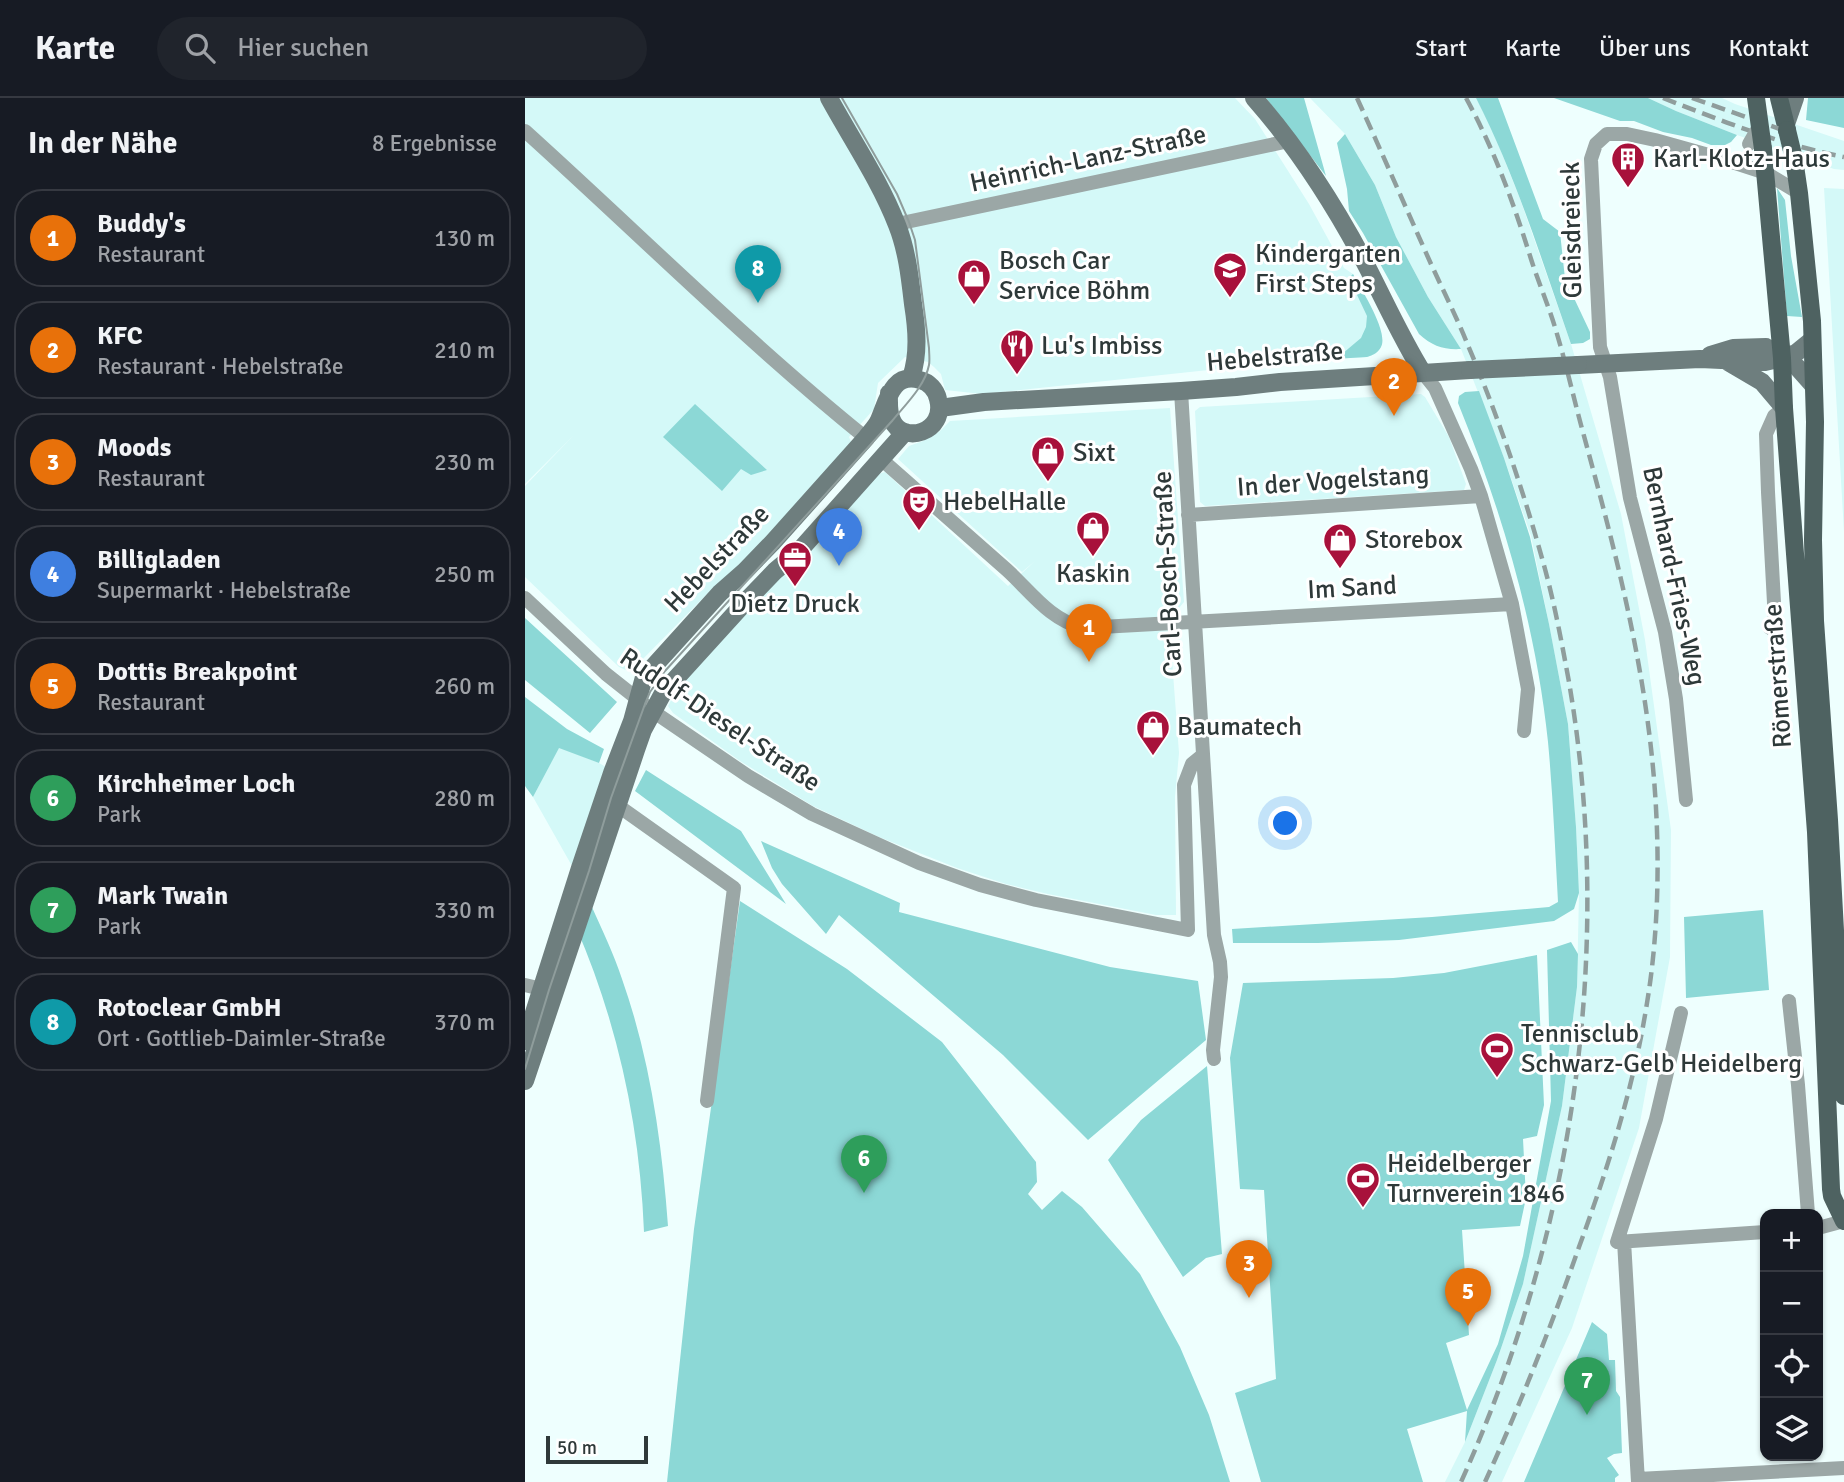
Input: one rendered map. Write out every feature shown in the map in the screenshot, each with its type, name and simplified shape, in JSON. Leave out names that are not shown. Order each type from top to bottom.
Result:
[{"type":"main road","points":[[829,98],[897,224],[907,258],[916,327],[916,361],[911,378]]},
{"type":"main road","points":[[1254,98],[1289,141],[1336,210],[1407,348],[1423,373]]},
{"type":"main road","name":"Römerstraße","points":[[1756,98],[1760,125],[1756,146],[1766,173],[1782,358],[1816,832],[1831,1189],[1844,1220],[1844,1231]]},
{"type":"main road","name":"Römerstraße","points":[[1787,100],[1786,124],[1799,193],[1812,340],[1815,621],[1844,1096]]},
{"type":"main road","name":"Hebelstraße","points":[[525,1081],[643,730],[662,695],[767,579],[800,550],[905,432],[923,432],[930,428],[939,416],[940,408],[984,402],[1470,370],[1700,359],[1765,362],[1796,352],[1812,340]]},
{"type":"main road","name":"Hebelstraße","points":[[1700,359],[1733,348],[1766,347],[1797,367],[1814,385]]},
{"type":"main road","points":[[1725,360],[1762,382],[1784,408]]},
{"type":"main road","points":[[905,432],[892,421],[889,393],[897,384],[911,378],[923,380],[937,395],[940,408]]},
{"type":"main road","name":"Hebelstraße","points":[[525,1041],[533,987],[632,720],[644,677],[720,593],[773,542],[866,438],[877,424],[889,393]]},
{"type":"street","points":[[525,131],[696,289],[866,438]]},
{"type":"street","name":"Gleisdreieck","points":[[1607,363],[1599,343],[1591,159],[1596,144],[1607,134],[1627,134],[1655,140],[1723,159],[1766,173],[1799,193]]},
{"type":"street","name":"Heinrich-Lanz-Straße","points":[[897,224],[1289,141]]},
{"type":"street","points":[[1723,159],[1756,146]]},
{"type":"street","name":"Bernhard-Fries-Weg","points":[[1607,363],[1630,498],[1673,673],[1686,800]]},
{"type":"street","points":[[1423,373],[1435,388],[1471,469],[1512,604],[1528,689],[1524,731]]},
{"type":"street","name":"Carl-Bosch-Straße","points":[[1181,391],[1214,935],[1221,977],[1214,1059]]},
{"type":"street","points":[[1770,628],[1775,621],[1766,434],[1774,416],[1784,408]]},
{"type":"street","name":"Im Sand","points":[[881,459],[1061,621],[1083,628],[1512,604]]},
{"type":"street","name":"In der Vogelstang","points":[[1188,515],[1481,496]]},
{"type":"street","name":"Rudolf-Diesel-Straße","points":[[525,598],[606,674],[654,712],[748,776],[812,814],[919,863],[980,885],[1036,900],[1188,930],[1184,785],[1192,764],[1203,755]]},
{"type":"street","points":[[617,805],[734,888],[707,1101]]},
{"type":"street","points":[[1790,1001],[1808,1209]]},
{"type":"street","points":[[1681,1013],[1656,1119],[1617,1242],[1760,1232]]},
{"type":"street","points":[[1823,1226],[1844,1220]]},
{"type":"street","points":[[1625,1241],[1638,1481],[1844,1468]]},
{"type":"shaded area","points":[[525,98],[1235,98],[1255,119],[1309,204],[1344,268],[1353,274],[1373,311],[1382,335],[1381,347],[1375,354],[1367,357],[1283,362],[982,394],[945,390],[941,374],[928,362],[905,357],[878,383],[874,409],[849,437],[851,442],[741,565],[713,588],[628,671],[619,667],[525,577],[525,486],[574,435],[525,484]]},
{"type":"shaded area","points":[[1266,98],[1304,98],[1326,176]]},
{"type":"shaded area","points":[[1310,98],[1476,98],[1493,131],[1520,199],[1571,344],[1621,514],[1645,640],[1671,830],[1670,957],[1639,1128],[1572,1328],[1502,1482],[1445,1482],[1465,1442],[1523,1284],[1562,1106],[1577,987],[1579,893],[1568,724],[1531,536],[1461,349],[1428,297],[1396,237],[1375,185],[1345,134]]},
{"type":"shaded area","points":[[1476,98],[1498,98],[1543,219],[1560,232],[1565,279],[1590,332],[1590,339],[1583,343],[1571,344],[1516,188]]},
{"type":"shaded area","points":[[1554,98],[1648,98],[1737,135],[1725,145],[1711,145],[1634,121],[1620,121]]},
{"type":"shaded area","points":[[1648,98],[1722,98],[1844,141],[1844,170],[1834,169],[1737,135]]},
{"type":"shaded area","points":[[1808,98],[1844,98],[1844,128],[1806,120]]},
{"type":"shaded area","points":[[1345,134],[1375,185],[1396,237],[1428,297],[1461,349],[1439,346],[1419,334],[1349,211],[1337,143]]},
{"type":"shaded area","points":[[1777,188],[1785,200],[1791,256],[1802,317],[1787,316]]},
{"type":"shaded area","points":[[1824,188],[1844,189],[1844,532]]},
{"type":"shaded area","points":[[1353,274],[1378,321],[1382,340],[1380,349],[1367,357],[1283,362],[1282,353],[1316,351],[1329,356],[1342,354],[1361,338],[1367,316],[1349,278]]},
{"type":"shaded area","points":[[1479,391],[1530,537],[1568,724],[1579,893],[1574,909],[1554,921],[1399,940],[1233,943],[1232,929],[1432,917],[1549,907],[1558,902],[1548,742],[1535,655],[1503,527],[1458,403],[1459,396],[1465,392]]},
{"type":"shaded area","points":[[1421,394],[1449,437],[1466,484],[1464,490],[1205,506],[1200,502],[1195,411],[1200,407]]},
{"type":"shaded area","points":[[695,404],[767,470],[751,475],[741,469],[722,491],[663,437]]},
{"type":"shaded area","points":[[1170,408],[1184,602],[1169,620],[1179,753],[1175,797],[1176,915],[1156,915],[1006,884],[879,837],[813,806],[740,761],[673,713],[668,706],[677,689],[787,568],[879,474],[885,472],[1008,586],[1035,561],[1022,572],[898,459],[909,446],[940,431],[950,421]]},
{"type":"shaded area","points":[[525,618],[617,702],[590,733],[525,680]]},
{"type":"shaded area","points":[[525,697],[567,729],[604,749],[599,763],[559,748],[533,797],[525,786]]},
{"type":"shaded area","points":[[559,747],[606,767],[572,866],[533,797]]},
{"type":"shaded area","points":[[646,770],[741,831],[786,904],[635,791]]},
{"type":"shaded area","points":[[761,841],[900,903],[899,912],[1110,967],[1198,981],[1206,1040],[1088,1140],[1003,1055],[839,915],[826,934],[782,884]]},
{"type":"shaded area","points":[[740,901],[847,969],[942,1042],[1036,1162],[1037,1182],[1028,1194],[1042,1210],[1062,1191],[1082,1207],[1140,1274],[1180,1347],[1209,1415],[1230,1482],[667,1482],[694,1229]]},
{"type":"shaded area","points":[[591,905],[615,960],[632,1009],[653,1101],[668,1226],[644,1232],[638,1154],[624,1076],[604,1001],[576,927]]},
{"type":"shaded area","points":[[1763,910],[1769,990],[1686,998],[1684,917]]},
{"type":"shaded area","name":"Heidelberger Turnverein 1846","points":[[1571,942],[1578,954],[1577,987],[1562,1106],[1523,1284],[1465,1442],[1467,1411],[1407,1429],[1423,1482],[1261,1482],[1235,1393],[1276,1379],[1264,1190],[1240,1189],[1230,1058],[1243,983],[1393,978],[1444,973],[1537,955],[1544,1105],[1537,1136],[1523,1139],[1526,1198],[1520,1226],[1462,1230],[1469,1335],[1446,1343],[1467,1410],[1498,1344],[1523,1256],[1551,1101],[1547,950]]},
{"type":"shaded area","points":[[1207,1066],[1222,1254],[1206,1258],[1183,1277],[1108,1160],[1141,1120]]},
{"type":"shaded area","points":[[1592,1322],[1607,1334],[1609,1360],[1615,1360],[1616,1391],[1620,1397],[1622,1453],[1607,1458],[1619,1475],[1615,1482],[1524,1482]]},
{"type":"tram line","points":[[525,1069],[611,798],[650,692],[665,671],[892,421],[914,395],[927,373],[929,348],[915,240],[897,194],[842,98]]},
{"type":"railway","points":[[1357,98],[1463,333],[1519,483],[1545,569],[1558,625],[1569,682],[1582,783],[1587,886],[1585,988],[1574,1090],[1557,1191],[1532,1290],[1500,1387],[1461,1482]]},
{"type":"railway","points":[[1466,98],[1503,177],[1554,325],[1616,557],[1643,689],[1654,779],[1658,863],[1654,948],[1647,1003],[1619,1126],[1557,1307],[1485,1482]]},
{"type":"railway","points":[[1663,98],[1775,139],[1844,157]]},
{"type":"railway","points":[[1692,98],[1794,134]]},
{"type":"place","name":"Karl-Klotz-Haus","points":[[1628,189]]},
{"type":"place","name":"Kindergarten First Steps","points":[[1230,299]]},
{"type":"place","name":"Rotoclear GmbH","points":[[758,303]]},
{"type":"place","name":"Bosch Car Service Böhm","points":[[974,306]]},
{"type":"place","name":"Lu's Imbiss","points":[[1017,376]]},
{"type":"place","name":"KFC","points":[[1394,416]]},
{"type":"place","name":"Sixt","points":[[1048,483]]},
{"type":"place","name":"HebelHalle","points":[[919,532]]},
{"type":"place","name":"Kaskin","points":[[1093,558]]},
{"type":"place","name":"Billigladen","points":[[839,566]]},
{"type":"place","name":"Storebox","points":[[1340,570]]},
{"type":"place","name":"Dietz Druck","points":[[795,588]]},
{"type":"place","name":"Buddy's","points":[[1089,662]]},
{"type":"place","name":"Baumatech","points":[[1153,757]]},
{"type":"place","name":"Tennisclub Schwarz-Gelb Heidelberg","points":[[1497,1079]]},
{"type":"place","name":"Kirchheimer Loch","points":[[864,1193]]},
{"type":"place","name":"Heidelberger Turnverein 1846","points":[[1363,1209]]},
{"type":"place","name":"Moods","points":[[1249,1298]]},
{"type":"place","name":"Dottis Breakpoint","points":[[1468,1326]]},
{"type":"place","name":"Mark Twain","points":[[1587,1415]]}]
